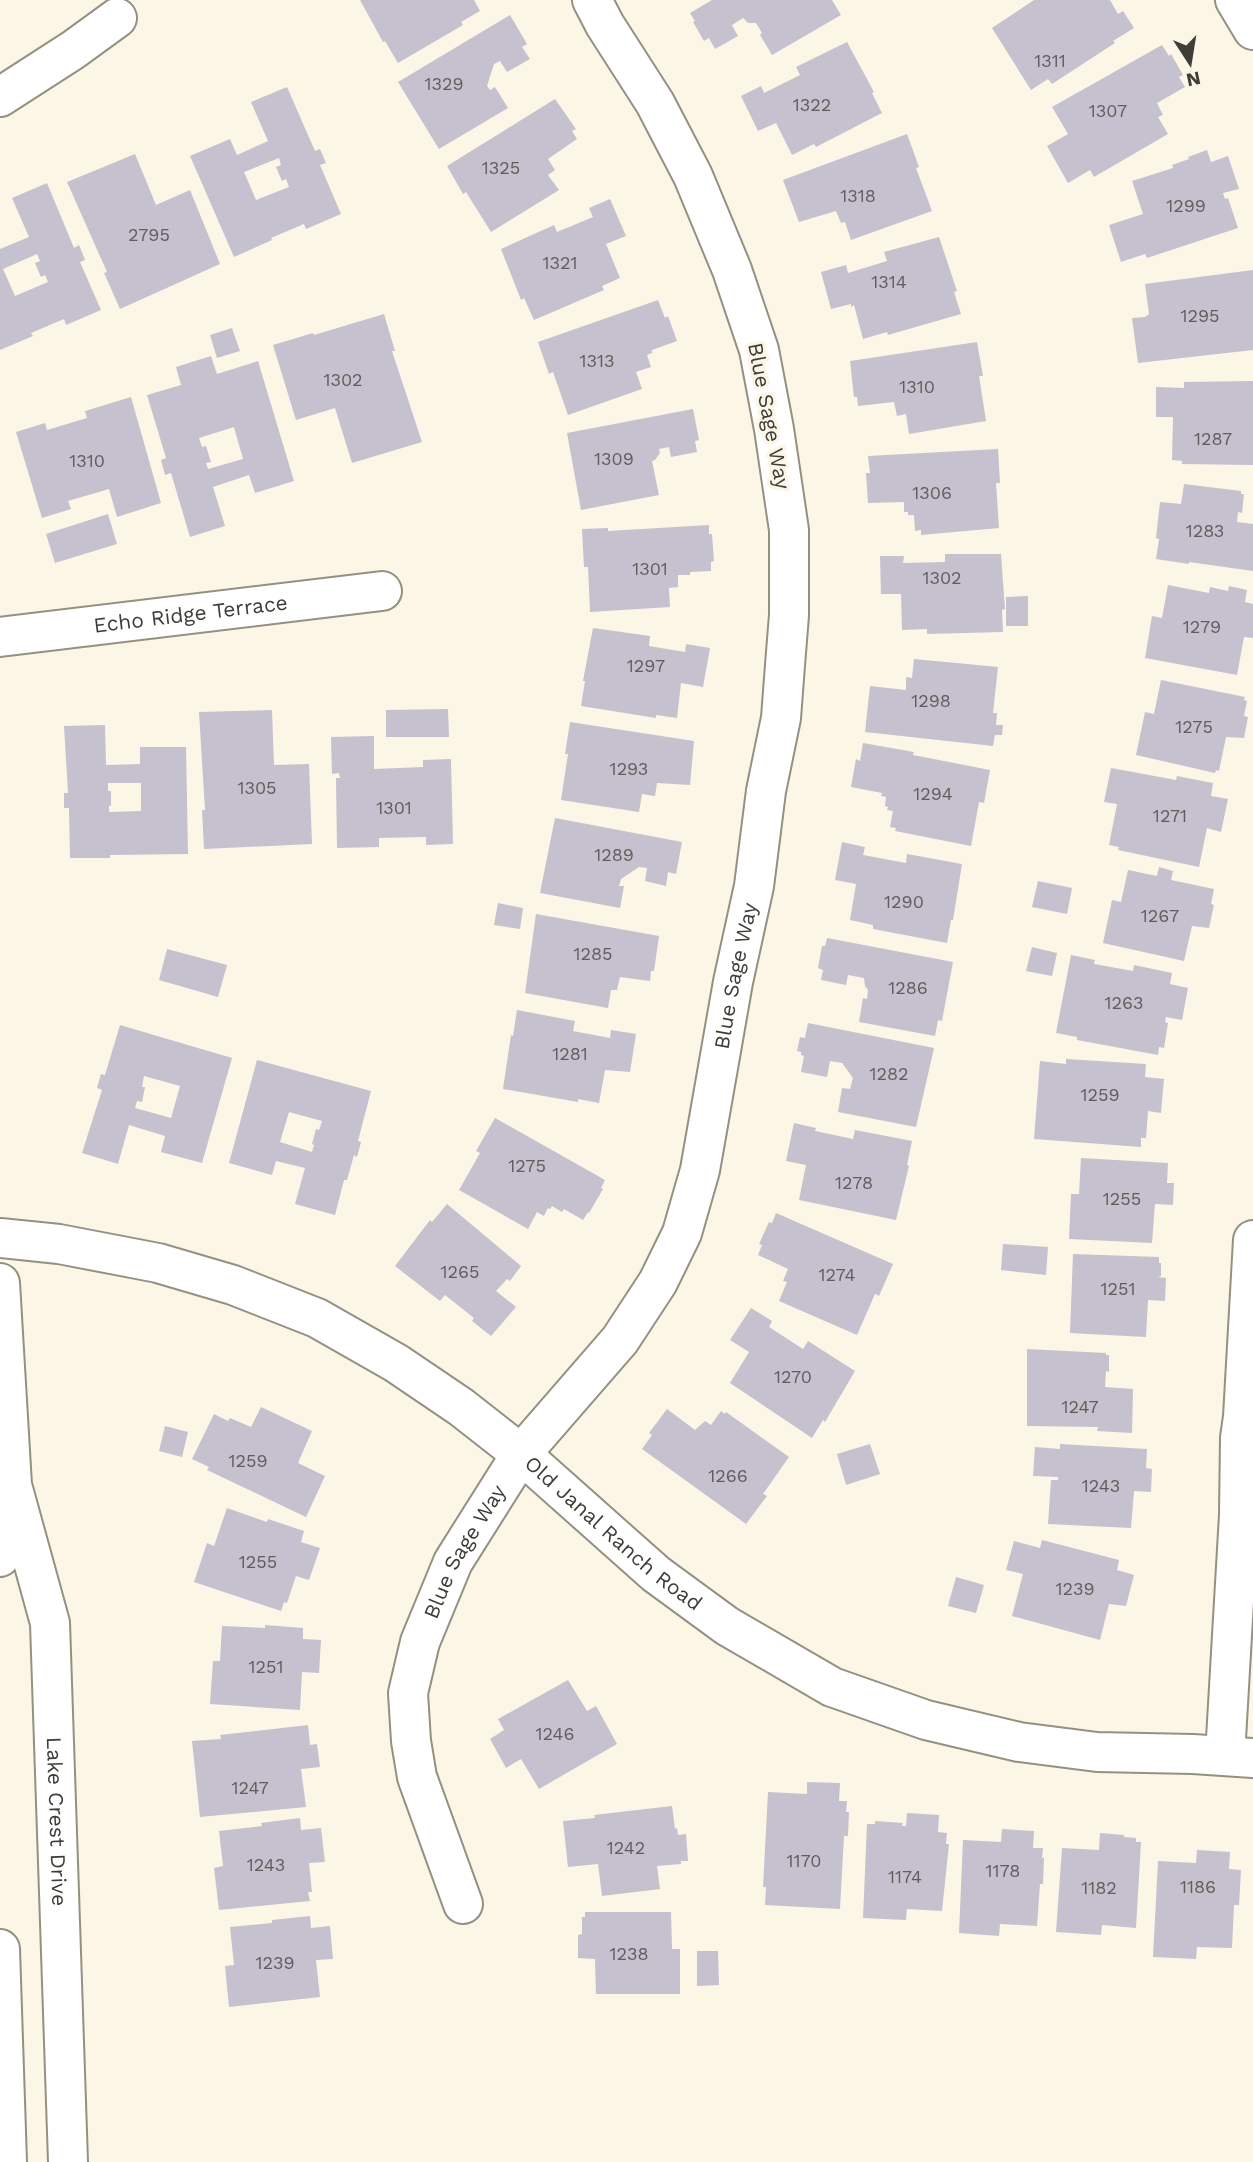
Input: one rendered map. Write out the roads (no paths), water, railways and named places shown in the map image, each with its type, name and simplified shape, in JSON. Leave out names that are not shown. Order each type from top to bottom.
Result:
[{"type":"street","name":"Blue Sage Way","points":[[463,1904],[417,1777],[411,1741],[408,1693],[420,1642],[453,1562],[521,1454],[620,1340],[657,1282],[682,1233],[700,1170],[733,982],[754,886],[766,792],[781,718],[789,615],[789,530],[759,350],[732,270],[693,176],[655,103],[592,0]]},
{"type":"street","points":[[1235,0],[1253,30]]},
{"type":"street","points":[[0,97],[117,18]]},
{"type":"street","name":"Echo Ridge Terrace","points":[[0,637],[382,592]]},
{"type":"street","name":"Old Janal Ranch Road","points":[[0,1238],[59,1244],[158,1263],[233,1285],[317,1318],[396,1363],[461,1407],[521,1454],[656,1574],[727,1626],[832,1687],[926,1720],[1019,1742],[1097,1752],[1239,1757]]},
{"type":"street","points":[[1239,1757],[1240,1438],[1253,1240]]},
{"type":"street","name":"Lake Crest Drive","points":[[0,1283],[12,1485],[50,1623],[68,2162]]},
{"type":"street","name":"Lake Crest Drive","points":[[0,1557],[12,1485]]},
{"type":"street","points":[[0,1949],[7,2162]]}]
